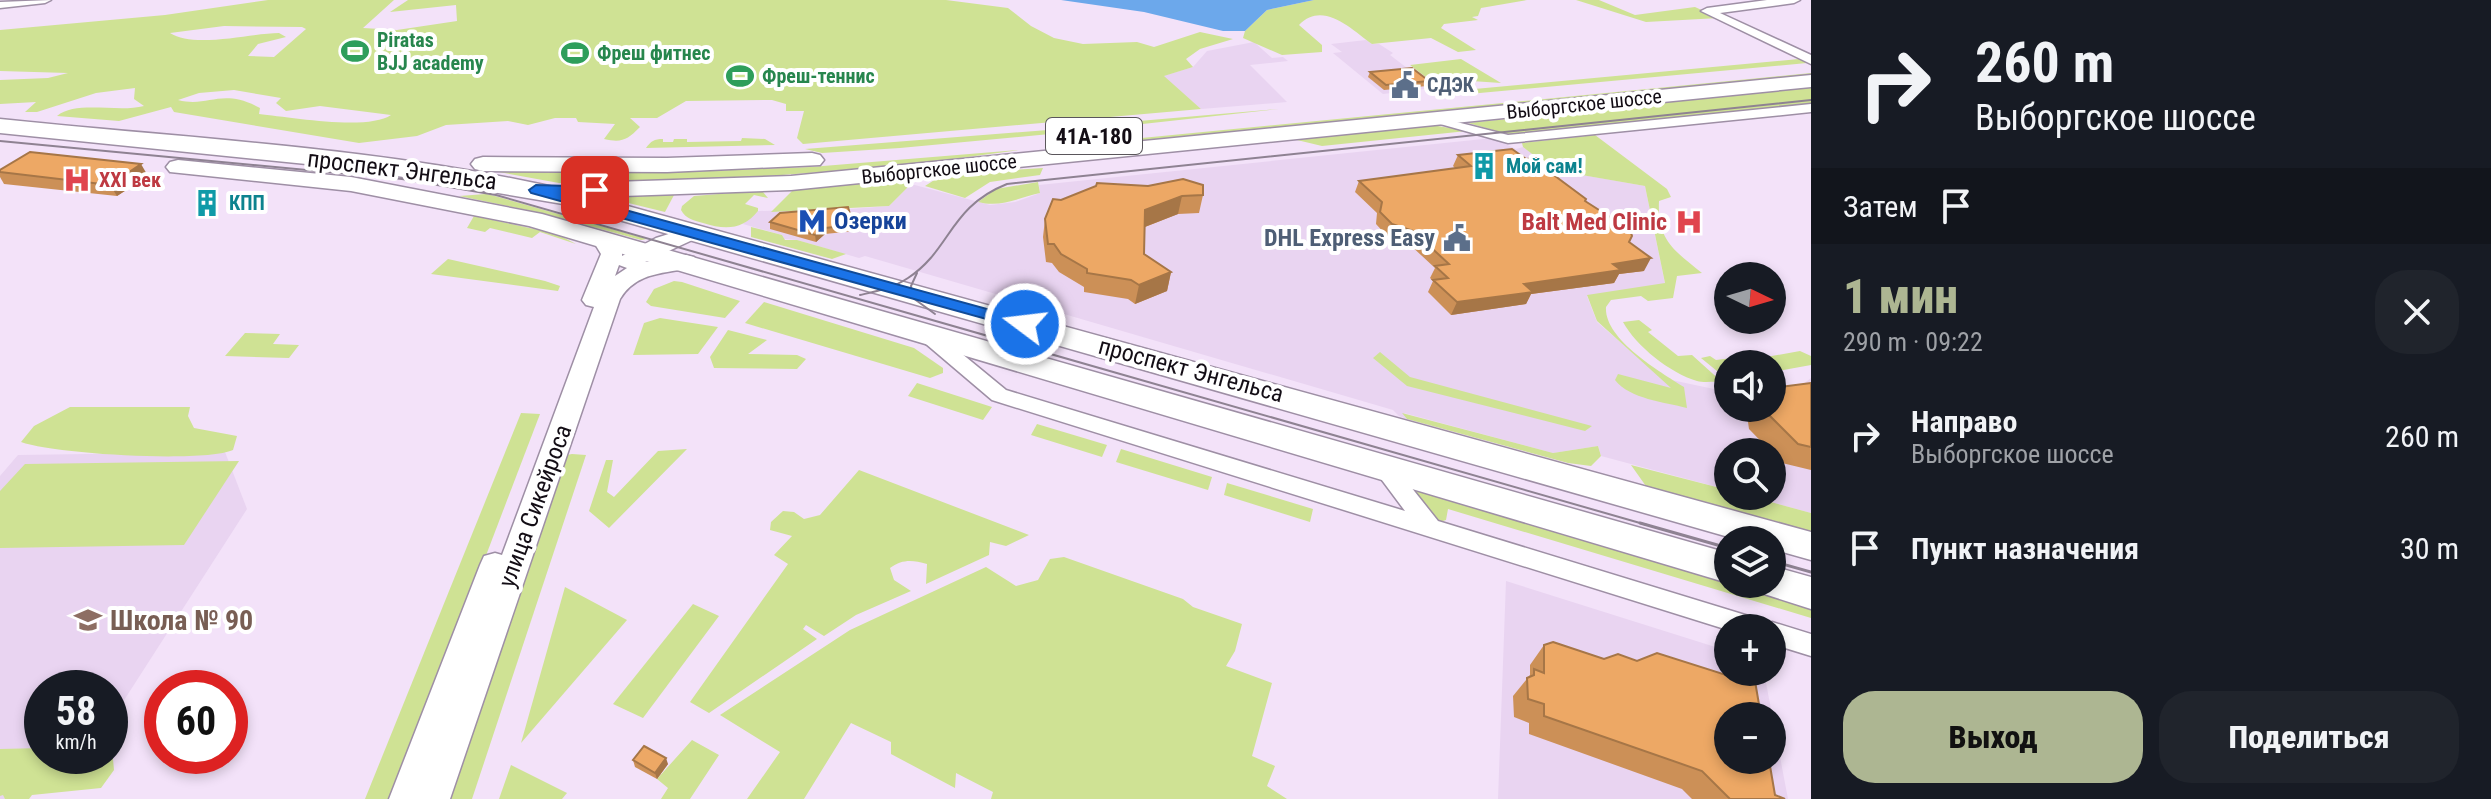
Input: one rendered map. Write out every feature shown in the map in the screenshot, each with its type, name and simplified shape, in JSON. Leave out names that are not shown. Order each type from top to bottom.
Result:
[{"type":"main road","name":"Выборгское шоссе","points":[[351,184],[536,190],[703,188],[791,183],[1028,151],[1811,67]]},
{"type":"main road","name":"Выборгское шоссе","points":[[375,163],[706,164],[1028,151],[1433,120],[1811,81]]},
{"type":"main road","name":"проспект Энгельса","points":[[0,126],[375,163],[536,190],[1811,546]]},
{"type":"main road","points":[[0,149],[120,161]]},
{"type":"main road","name":"проспект Энгельса","points":[[148,164],[351,184],[494,210],[686,262],[1714,564]]},
{"type":"main road","points":[[694,232],[681,220],[677,206],[686,195],[703,188]]},
{"type":"main road","points":[[926,334],[961,328],[980,312]]},
{"type":"main road","points":[[1786,585],[1811,593]]},
{"type":"street","points":[[0,5],[45,0]]},
{"type":"street","points":[[1794,0],[1707,11],[1811,60]]},
{"type":"street","points":[[1433,120],[1508,139],[1811,108]]},
{"type":"street","points":[[602,283],[648,251],[694,232]]},
{"type":"street","name":"улица Сикейроса","points":[[408,799],[602,283],[612,254],[603,239]]},
{"type":"street","name":"улица Сикейроса","points":[[431,799],[608,299],[615,285],[627,276],[645,268],[686,262]]},
{"type":"street","points":[[926,334],[999,395],[1714,615]]},
{"type":"street","points":[[1384,468],[1429,526]]},
{"type":"street","points":[[1786,637],[1811,645]]},
{"type":"shaded area","points":[[1366,40],[1393,53],[1390,55],[1433,88],[1383,94],[1333,53],[1342,52],[1331,44]]},
{"type":"shaded area","points":[[1254,42],[1272,58],[1283,57],[1288,61],[1250,65],[1287,102],[1201,109],[1163,76],[1193,67],[1207,51]]},
{"type":"shaded area","points":[[1493,138],[1516,149],[1523,147],[1554,170],[1645,186],[1665,284],[1587,296],[1597,322],[1662,378],[1714,389],[1714,422],[1786,422],[1786,397],[1811,378],[1811,513],[1786,506],[1786,438],[1714,438],[1714,486],[1601,456],[1598,446],[1553,453],[1404,413],[1407,419],[1393,410],[865,256],[859,258],[784,239],[782,235],[743,224],[758,211],[794,210],[799,213],[889,206],[911,184],[990,205],[1015,202],[1040,193],[1039,185]]},
{"type":"shaded area","name":"Школа № 90","points":[[225,452],[247,509],[128,694],[128,670],[24,670],[24,774],[35,774],[22,799],[0,799],[0,476],[18,455]]},
{"type":"shaded area","points":[[1506,581],[1714,647],[1714,686],[1767,686],[1770,702],[1714,702],[1714,774],[1783,774],[1788,799],[1498,799]]},
{"type":"green space","points":[[268,0],[394,0],[363,28],[397,30],[457,21],[456,5],[390,12],[408,0],[946,0],[1008,8],[1031,26],[1054,38],[1083,44],[1137,42],[1154,47],[1200,32],[1233,39],[1200,49],[1186,59],[1193,67],[1164,76],[1201,109],[803,144],[797,138],[804,111],[786,111],[786,104],[772,100],[686,101],[657,118],[630,118],[640,127],[628,138],[615,141],[604,139],[615,124],[555,118],[528,125],[508,121],[446,125],[417,136],[359,143],[174,112],[171,107],[119,121],[57,116],[75,109],[144,106],[134,99],[135,88],[96,93],[37,112],[25,112],[36,102],[0,104],[0,80],[48,78],[68,73],[0,71],[0,30],[165,15]],"holes":[[[224,26],[302,27],[306,29],[274,57],[248,56],[258,44],[286,37],[279,33],[208,40],[180,38],[170,33]],[[234,90],[281,98],[276,103],[286,111],[320,106],[391,115],[365,122],[328,122],[259,114],[260,108],[235,99],[178,100],[199,93]]]},
{"type":"green space","points":[[1314,0],[1527,0],[1481,8],[1478,16],[1472,17],[1478,20],[1444,24],[1441,28],[1476,50],[1458,52],[1431,38],[1372,44],[1337,20],[1318,15],[1299,25],[1322,45],[1322,52],[1282,55],[1243,38],[1245,31],[1267,10]]},
{"type":"green space","points":[[1576,0],[1599,0],[1635,15],[1695,7],[1719,18],[1646,22]]},
{"type":"green space","points":[[1461,59],[1501,83],[1427,78],[1410,65]]},
{"type":"green space","points":[[1799,59],[1807,63],[1447,96],[1442,92]]},
{"type":"green space","points":[[1811,73],[1811,77],[1073,149],[1070,145]]},
{"type":"green space","points":[[1811,87],[1811,104],[1522,135],[1468,123]]},
{"type":"green space","points":[[1279,109],[1061,133],[1058,128]]},
{"type":"green space","points":[[1432,125],[1467,131],[1322,146],[1297,140]]},
{"type":"green space","points":[[1048,130],[1050,134],[900,148],[822,153],[805,149]]},
{"type":"green space","points":[[1595,135],[1667,189],[1671,197],[1659,201],[1665,236],[1676,251],[1702,273],[1677,276],[1673,298],[1648,301],[1641,296],[1611,300],[1606,307],[1608,319],[1623,342],[1684,387],[1687,408],[1638,396],[1615,380],[1618,374],[1671,388],[1597,321],[1587,295],[1665,283],[1645,186],[1553,170],[1522,143]]},
{"type":"green space","points":[[742,138],[765,139],[775,145],[646,148],[660,139],[673,142],[674,139],[687,139],[687,142],[741,141]]},
{"type":"green space","points":[[1019,150],[901,166],[678,183],[559,183],[499,172],[679,172],[811,167]]},
{"type":"green space","points":[[1043,168],[1040,175],[990,182],[965,198],[925,186],[942,175]]},
{"type":"green space","points":[[901,179],[911,184],[889,206],[771,212],[794,189]]},
{"type":"green space","points":[[1038,182],[1040,193],[1002,203],[978,202],[996,189]]},
{"type":"green space","points":[[763,192],[768,198],[754,195],[745,204],[758,208],[758,211],[746,222],[733,227],[696,221],[681,210],[694,196]]},
{"type":"green space","points":[[486,194],[647,239],[459,196]]},
{"type":"green space","points":[[674,195],[665,212],[600,196]]},
{"type":"green space","points":[[474,216],[557,234],[576,244],[540,232],[532,238],[490,228],[485,232],[467,228]]},
{"type":"green space","points":[[751,227],[782,235],[785,240],[797,240],[846,254],[832,259],[751,237]]},
{"type":"green space","points":[[448,259],[560,286],[558,291],[431,274]]},
{"type":"green space","points":[[674,281],[740,301],[725,318],[651,306],[646,302],[654,289]]},
{"type":"green space","points":[[764,302],[914,348],[943,368],[943,373],[930,378],[745,323]]},
{"type":"green space","points":[[660,318],[718,327],[698,354],[633,355],[644,323]]},
{"type":"green space","points":[[1639,320],[1652,330],[1648,332],[1678,356],[1692,355],[1714,375],[1714,382],[1697,381],[1676,372],[1655,358],[1623,322]]},
{"type":"green space","points":[[728,330],[767,340],[748,354],[797,355],[806,359],[797,369],[714,368],[710,357]]},
{"type":"green space","points":[[245,333],[280,334],[273,344],[299,345],[289,358],[225,356]]},
{"type":"green space","points":[[1800,351],[1811,356],[1811,365],[1786,369],[1786,353]]},
{"type":"green space","points":[[1380,352],[1410,377],[1592,426],[1585,431],[1407,386],[1373,358]]},
{"type":"green space","points":[[1710,356],[1714,359],[1714,369],[1701,358]]},
{"type":"green space","points":[[917,383],[992,407],[983,420],[908,396]]},
{"type":"green space","points":[[70,407],[190,407],[188,416],[194,428],[237,436],[233,450],[192,456],[94,453],[21,442],[34,426]]},
{"type":"green space","points":[[521,413],[540,414],[393,799],[365,799]]},
{"type":"green space","points":[[1402,413],[1553,453],[1598,446],[1601,456],[1591,466],[1568,463],[1407,419]]},
{"type":"green space","points":[[1037,424],[1107,445],[1102,457],[1031,435]]},
{"type":"green space","points":[[687,449],[609,528],[589,511],[606,460],[613,460],[607,492],[614,497],[658,451]]},
{"type":"green space","points":[[1121,449],[1212,477],[1208,490],[1116,462]]},
{"type":"green space","points":[[586,455],[472,799],[445,799],[562,456]]},
{"type":"green space","points":[[239,461],[184,545],[0,548],[0,491],[25,464]]},
{"type":"green space","points":[[1631,465],[1714,486],[1714,509],[1648,489]]},
{"type":"green space","points":[[859,470],[1029,535],[1006,546],[990,542],[989,555],[926,584],[927,564],[899,563],[890,568],[894,580],[911,591],[856,615],[824,636],[806,625],[803,629],[817,639],[709,713],[690,702],[788,564],[774,555],[792,536],[770,530],[771,522],[783,511],[794,512],[804,519],[820,515]]},
{"type":"green space","points":[[1227,483],[1313,509],[1310,522],[1224,495]]},
{"type":"green space","points":[[1413,486],[1714,575],[1714,589],[1448,509],[1446,520],[1440,522],[1412,490]]},
{"type":"green space","points":[[1786,506],[1811,513],[1811,538],[1786,530],[1786,526],[1771,526],[1718,510],[1786,510]]},
{"type":"green space","points":[[1064,557],[1183,599],[1193,607],[1242,624],[1235,651],[1226,666],[1272,683],[1252,756],[1275,766],[1267,786],[1287,799],[991,799],[993,792],[956,773],[955,788],[891,754],[891,742],[851,723],[804,799],[747,799],[780,752],[720,715],[850,630],[986,567],[1016,586],[1038,580],[1050,559]]},
{"type":"green space","points":[[565,587],[627,620],[521,743]]},
{"type":"green space","points":[[1786,596],[1811,603],[1811,618],[1744,598]]},
{"type":"green space","points":[[693,604],[719,616],[643,718],[613,704]]},
{"type":"green space","points":[[692,740],[719,755],[690,799],[661,799],[668,788],[657,779]]},
{"type":"green space","points":[[24,748],[24,774],[111,774],[101,788],[32,795],[29,799],[5,799],[3,795],[0,796],[0,749]]},
{"type":"green space","points":[[511,765],[567,793],[562,799],[499,799]]},
{"type":"water","points":[[1061,0],[1314,0],[1267,10],[1245,31],[1223,31],[1144,12]]},
{"type":"building","points":[[1412,68],[1429,81],[1386,85],[1370,72]]},
{"type":"building","points":[[1512,149],[1526,159],[1536,158],[1585,201],[1630,230],[1632,236],[1629,242],[1651,258],[1613,264],[1621,270],[1524,284],[1533,292],[1457,302],[1433,280],[1448,278],[1435,266],[1449,264],[1413,231],[1392,224],[1380,212],[1382,202],[1359,181],[1471,166],[1458,155]]},
{"type":"building","points":[[30,152],[141,164],[110,185],[0,172]]},
{"type":"building","points":[[1183,179],[1203,185],[1203,195],[1182,196],[1145,210],[1144,254],[1171,272],[1139,285],[1131,280],[1087,273],[1087,269],[1061,254],[1054,244],[1048,244],[1045,219],[1053,199],[1061,200],[1097,183],[1148,186]]},
{"type":"building","points":[[848,207],[853,225],[825,228],[815,235],[770,222],[780,213]]},
{"type":"building","points":[[1811,383],[1811,447],[1798,444],[1776,422],[1786,422],[1786,386]]},
{"type":"building","points":[[1553,642],[1604,659],[1618,654],[1637,661],[1657,653],[1714,671],[1714,686],[1756,686],[1759,702],[1714,702],[1714,774],[1771,774],[1775,795],[1785,799],[1730,799],[1702,771],[1544,716],[1544,704],[1528,699],[1527,678],[1534,675],[1534,669],[1544,673],[1544,645]]},
{"type":"building","points":[[644,746],[666,758],[655,773],[633,760]]},
{"type":"tram line","points":[[860,295],[891,287],[908,278],[933,255],[973,204],[1007,184],[1811,100]]},
{"type":"tram line","points":[[0,141],[402,179],[496,195],[1643,524]]},
{"type":"tram line","points":[[917,273],[911,286],[913,298],[935,314]]},
{"type":"tram line","points":[[1643,524],[1714,544]]},
{"type":"tram line","points":[[1643,524],[1647,525]]},
{"type":"tram line","points":[[1786,565],[1811,572]]},
{"type":"place","name":"Piratas BJJ academy","points":[[355,51]]},
{"type":"place","name":"Фреш фитнес","points":[[575,53]]},
{"type":"place","name":"Фреш-теннис","points":[[740,76]]},
{"type":"place","name":"СДЭК","points":[[1405,85]]},
{"type":"place","name":"Мой сам!","points":[[1484,166]]},
{"type":"place","name":"XXI век","points":[[77,180]]},
{"type":"place","name":"КПП","points":[[207,203]]},
{"type":"place","name":"Озерки","points":[[812,221]]},
{"type":"place","name":"Balt Med Clinic","points":[[1689,222]]},
{"type":"place","name":"DHL Express Easy","points":[[1457,238]]},
{"type":"place","name":"Школа № 90","points":[[88,620]]},
{"type":"route","points":[[595,190],[536,190],[1025,324]]}]
